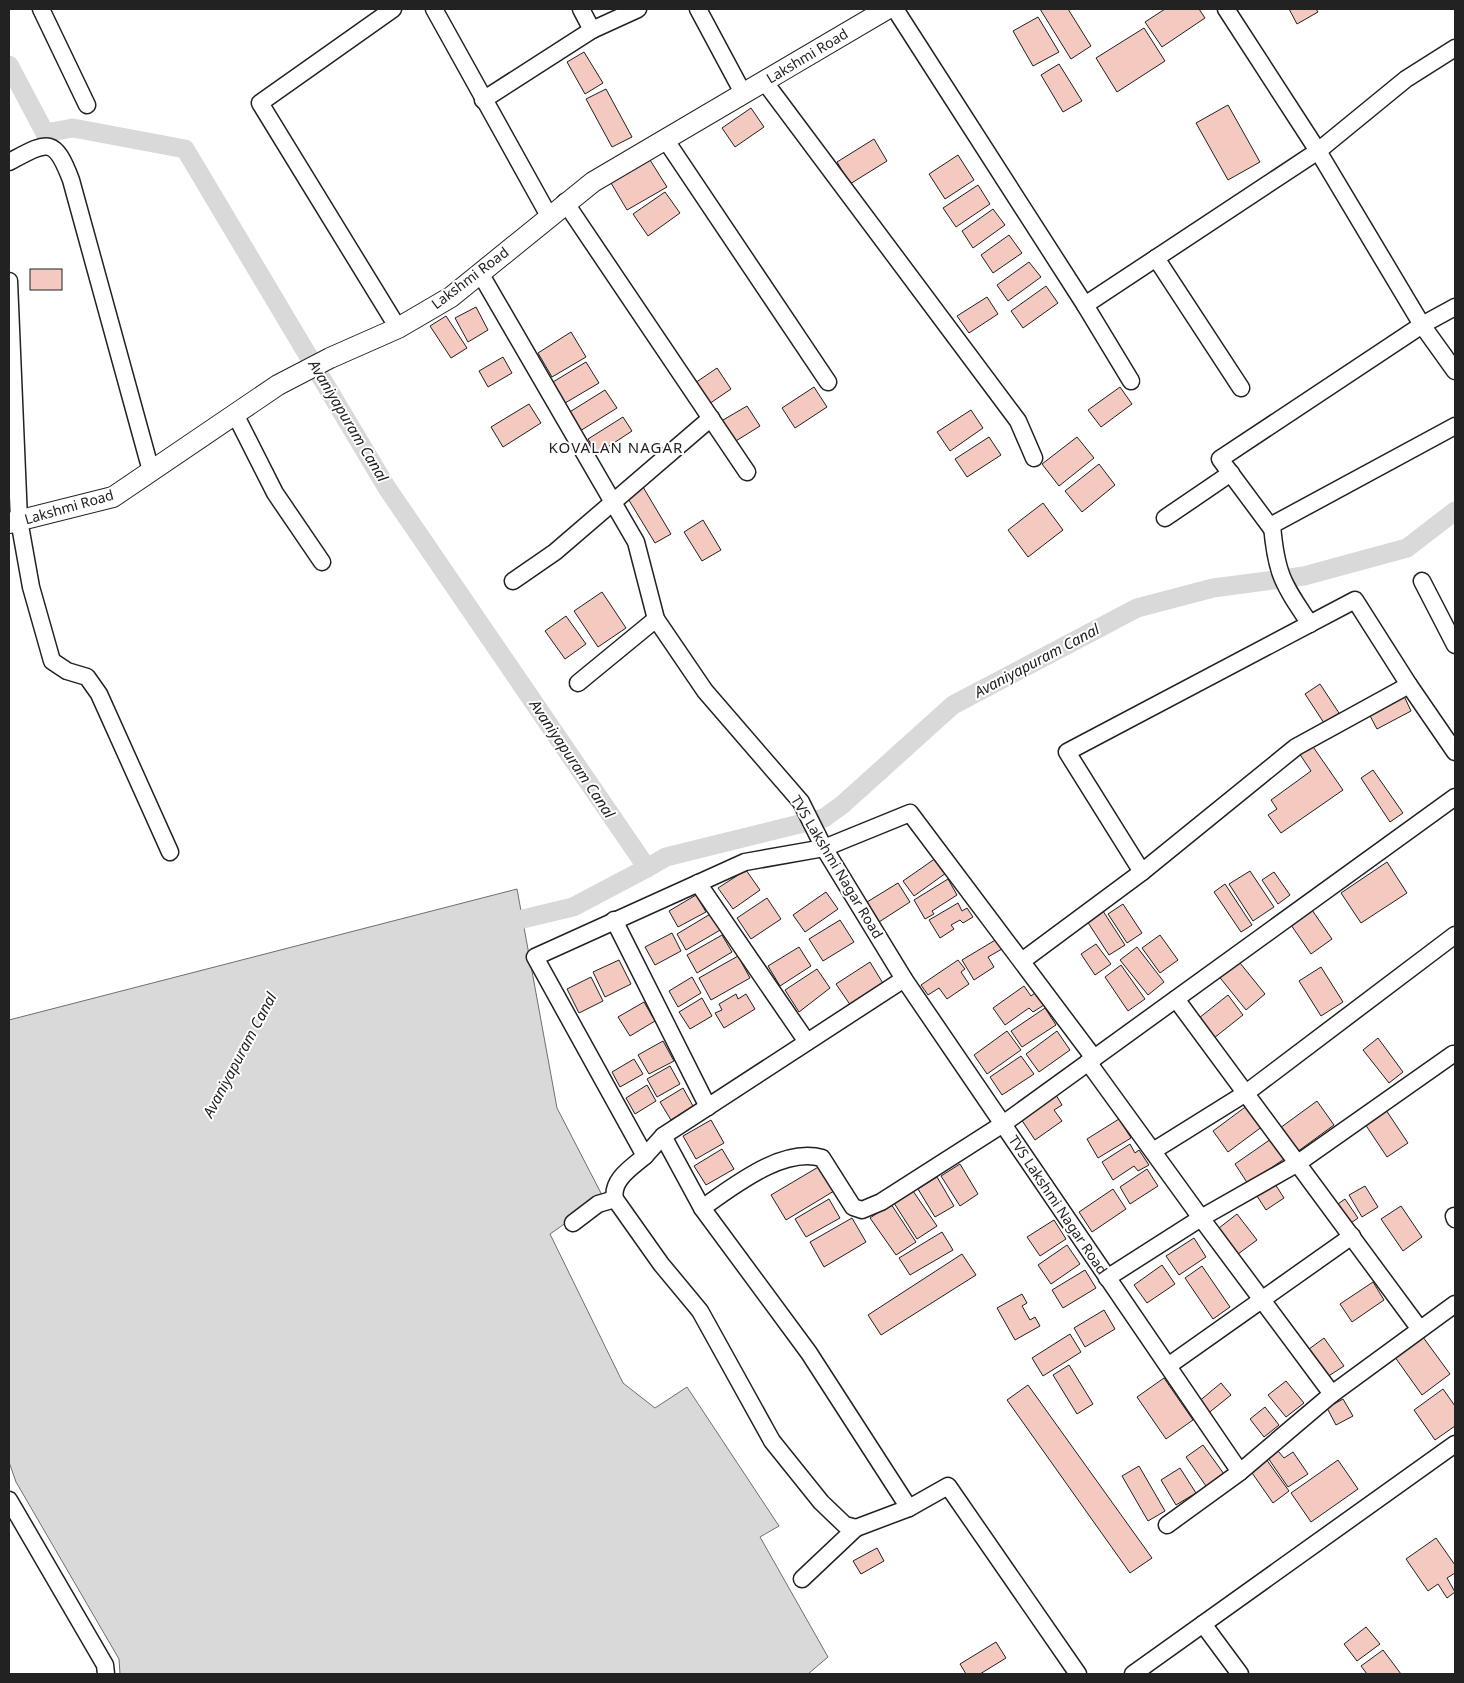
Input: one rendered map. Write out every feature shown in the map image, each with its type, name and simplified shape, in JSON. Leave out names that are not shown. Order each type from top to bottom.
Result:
[{"type":"street","points":[[41,9],[88,105]]},
{"type":"street","points":[[393,9],[260,103],[398,328]]},
{"type":"street","points":[[434,9],[549,216]]},
{"type":"street","points":[[581,9],[592,30]]},
{"type":"street","points":[[483,100],[592,30],[638,9]]},
{"type":"street","points":[[698,9],[743,93]]},
{"type":"street","name":"Lakshmi Road","points":[[14,522],[113,497],[278,385],[330,358],[398,328],[451,297],[593,182],[887,9]]},
{"type":"street","points":[[895,9],[1131,380]]},
{"type":"street","points":[[1226,9],[1318,151],[1422,325],[1455,372]]},
{"type":"street","points":[[1085,305],[1318,151],[1406,79],[1455,48]]},
{"type":"street","points":[[764,81],[1018,421],[1034,458]]},
{"type":"street","points":[[665,139],[828,382]]},
{"type":"street","points":[[9,162],[41,145],[54,148],[63,157],[151,471]]},
{"type":"street","points":[[566,202],[747,472]]},
{"type":"street","points":[[1156,258],[1241,388]]},
{"type":"street","name":"TVS Lakshmi Nagar Road","points":[[480,273],[636,542],[656,619],[705,691],[801,802],[824,848],[904,979],[1240,1472]]},
{"type":"street","points":[[9,280],[14,522],[31,587],[52,661],[67,671],[87,677],[99,694],[170,852]]},
{"type":"street","points":[[1310,624],[1285,588],[1276,564],[1272,528],[1220,458],[1422,325],[1455,307]]},
{"type":"street","points":[[235,414],[275,493],[322,562]]},
{"type":"street","points":[[513,581],[555,552],[612,501],[711,418]]},
{"type":"street","points":[[1272,528],[1272,525],[1455,426]]},
{"type":"street","points":[[1166,518],[1231,473]]},
{"type":"street","points":[[1422,581],[1455,645]]},
{"type":"street","points":[[1142,872],[1066,752],[1354,600],[1455,752]]},
{"type":"street","points":[[578,683],[656,619]]},
{"type":"street","points":[[1022,961],[1142,872],[1296,747],[1409,685]]},
{"type":"street","points":[[702,1208],[746,1177],[777,1163],[808,1154],[822,1158],[852,1208],[862,1210],[881,1202],[1003,1124],[1455,797]]},
{"type":"street","points":[[645,1156],[535,957],[745,862],[824,848],[910,813],[1022,961],[1152,1151],[1332,1394]]},
{"type":"street","points":[[698,883],[807,1042]]},
{"type":"street","points":[[614,920],[708,1107]]},
{"type":"street","points":[[1152,1151],[1246,1093],[1455,934]]},
{"type":"street","points":[[856,1528],[844,1525],[821,1502],[772,1442],[700,1311],[661,1264],[615,1199],[613,1189],[617,1182],[663,1136],[904,979]]},
{"type":"street","points":[[1176,998],[1419,1328]]},
{"type":"street","points":[[1107,1278],[1200,1218],[1298,1163],[1455,1054]]},
{"type":"street","points":[[663,1136],[702,1208],[809,1354],[909,1508]]},
{"type":"street","points":[[573,1223],[598,1204],[615,1199]]},
{"type":"street","points":[[1168,1366],[1352,1236]]},
{"type":"street","points":[[1167,1525],[1240,1472],[1332,1394],[1419,1328],[1455,1304]]},
{"type":"street","points":[[1133,1674],[1455,1444]]},
{"type":"street","points":[[802,1580],[856,1528],[909,1508],[948,1486],[1078,1674]]},
{"type":"street","points":[[9,1500],[105,1665],[106,1674]]},
{"type":"street","points":[[1203,1624],[1240,1674]]},
{"type":"water","points":[[517,889],[557,1108],[603,1197],[550,1234],[623,1383],[655,1408],[687,1387],[779,1526],[760,1537],[828,1657],[808,1674],[120,1674],[119,1659],[16,1482],[9,1462],[9,1020]]},
{"type":"building","points":[[1040,9],[1068,9],[1091,46],[1071,59]]},
{"type":"building","points":[[1165,9],[1199,9],[1205,18],[1162,47],[1145,22]]},
{"type":"building","points":[[1289,9],[1316,9],[1318,12],[1297,24]]},
{"type":"building","points":[[1038,17],[1059,52],[1033,66],[1013,31]]},
{"type":"building","points":[[1144,28],[1165,61],[1117,92],[1096,58]]},
{"type":"building","points":[[584,52],[603,83],[585,94],[567,62]]},
{"type":"building","points":[[1059,64],[1082,101],[1063,112],[1041,75]]},
{"type":"building","points":[[606,89],[632,137],[612,147],[586,99]]},
{"type":"building","points":[[1228,105],[1260,162],[1228,180],[1196,123]]},
{"type":"building","points":[[751,108],[764,127],[735,147],[722,128]]},
{"type":"building","points":[[874,139],[887,161],[850,184],[837,162]]},
{"type":"building","points":[[958,155],[974,180],[945,199],[929,174]]},
{"type":"building","points":[[650,160],[667,187],[627,210],[611,183]]},
{"type":"building","points":[[978,185],[990,204],[956,227],[943,208]]},
{"type":"building","points":[[665,192],[680,213],[648,236],[633,214]]},
{"type":"building","points":[[993,209],[1005,225],[973,248],[962,231]]},
{"type":"building","points":[[1009,235],[1022,253],[993,273],[981,255]]},
{"type":"building","points":[[1029,262],[1041,277],[1008,301],[997,285]]},
{"type":"building","points":[[30,269],[62,269],[62,290],[30,290]]},
{"type":"building","points":[[1046,286],[1058,303],[1023,328],[1011,311]]},
{"type":"building","points":[[987,297],[998,314],[969,333],[957,316]]},
{"type":"building","points":[[476,307],[488,330],[468,342],[455,318]]},
{"type":"building","points":[[446,316],[467,348],[451,358],[430,326]]},
{"type":"building","points":[[571,332],[586,357],[552,377],[538,353]]},
{"type":"building","points":[[503,357],[512,373],[488,387],[479,371]]},
{"type":"building","points":[[586,362],[599,383],[560,406],[548,385]]},
{"type":"building","points":[[717,368],[731,389],[706,406],[692,385]]},
{"type":"building","points":[[814,387],[827,407],[795,428],[782,408]]},
{"type":"building","points":[[1120,387],[1132,404],[1101,427],[1088,410]]},
{"type":"building","points":[[605,390],[617,408],[580,431],[568,413]]},
{"type":"building","points":[[529,404],[541,423],[503,447],[491,427]]},
{"type":"building","points":[[747,406],[760,426],[731,444],[718,423]]},
{"type":"building","points":[[971,410],[983,428],[950,451],[937,432]]},
{"type":"building","points":[[623,417],[632,431],[597,454],[588,439]]},
{"type":"building","points":[[989,437],[1001,455],[967,477],[955,459]]},
{"type":"building","points":[[1077,437],[1094,458],[1059,486],[1042,464]]},
{"type":"building","points":[[1099,464],[1115,485],[1082,512],[1065,491]]},
{"type":"building","points":[[643,487],[671,534],[655,543],[627,497]]},
{"type":"building","points":[[1043,503],[1063,530],[1028,557],[1008,530]]},
{"type":"building","points":[[703,520],[721,550],[702,561],[684,532]]},
{"type":"building","points":[[602,592],[626,628],[598,647],[574,611]]},
{"type":"building","points":[[566,616],[586,644],[565,659],[545,631]]},
{"type":"building","points":[[1320,684],[1339,713],[1324,723],[1305,694]]},
{"type":"building","points":[[1404,696],[1411,711],[1377,729],[1369,714]]},
{"type":"building","points":[[1309,741],[1343,790],[1281,833],[1268,815],[1277,809],[1271,800],[1311,771],[1297,750]]},
{"type":"building","points":[[1373,770],[1403,813],[1390,822],[1361,778]]},
{"type":"building","points":[[936,858],[946,873],[914,896],[903,881]]},
{"type":"building","points":[[1387,862],[1407,893],[1361,923],[1341,893]]},
{"type":"building","points":[[746,870],[760,890],[733,909],[718,888]]},
{"type":"building","points":[[1250,871],[1274,907],[1253,921],[1229,884]]},
{"type":"building","points":[[1274,872],[1290,895],[1278,904],[1262,880]]},
{"type":"building","points":[[948,879],[957,895],[932,911],[934,914],[925,919],[914,900]]},
{"type":"building","points":[[898,883],[910,902],[879,922],[867,902]]},
{"type":"building","points":[[1225,884],[1252,925],[1241,932],[1214,892]]},
{"type":"building","points":[[826,892],[838,909],[805,932],[793,915]]},
{"type":"building","points":[[696,895],[706,912],[678,927],[669,911]]},
{"type":"building","points":[[767,898],[781,919],[751,939],[737,918]]},
{"type":"building","points":[[958,903],[962,911],[967,908],[973,917],[963,923],[960,920],[951,925],[954,929],[940,938],[929,920]]},
{"type":"building","points":[[1123,904],[1142,933],[1127,943],[1108,914]]},
{"type":"building","points":[[1101,908],[1125,945],[1109,955],[1085,918]]},
{"type":"building","points":[[1312,910],[1332,939],[1311,954],[1291,925]]},
{"type":"building","points":[[712,913],[722,929],[686,950],[677,934]]},
{"type":"building","points":[[840,920],[854,942],[823,961],[809,939]]},
{"type":"building","points":[[672,933],[681,951],[655,965],[645,947]]},
{"type":"building","points":[[722,935],[732,952],[697,973],[687,955]]},
{"type":"building","points":[[1160,935],[1178,960],[1160,973],[1142,948]]},
{"type":"building","points":[[997,939],[1002,949],[988,957],[994,967],[974,980],[962,960]]},
{"type":"building","points":[[1096,944],[1111,964],[1095,975],[1081,954]]},
{"type":"building","points":[[799,947],[811,966],[780,986],[768,966]]},
{"type":"building","points":[[1137,947],[1164,982],[1148,995],[1120,960]]},
{"type":"building","points":[[738,956],[750,978],[711,1000],[699,978]]},
{"type":"building","points":[[1236,958],[1265,994],[1246,1010],[1217,974]]},
{"type":"building","points":[[619,960],[631,984],[605,997],[593,972]]},
{"type":"building","points":[[958,960],[965,969],[961,972],[969,984],[947,999],[939,988],[928,995],[921,985]]},
{"type":"building","points":[[870,962],[884,985],[851,1006],[836,984]]},
{"type":"building","points":[[1121,965],[1145,999],[1128,1011],[1105,977]]},
{"type":"building","points":[[1321,967],[1343,1002],[1321,1016],[1299,981]]},
{"type":"building","points":[[817,969],[830,988],[799,1012],[785,990]]},
{"type":"building","points":[[591,977],[603,1001],[579,1013],[567,989]]},
{"type":"building","points":[[692,977],[701,993],[678,1007],[669,991]]},
{"type":"building","points":[[1024,986],[1031,996],[1035,993],[1044,1005],[1033,1012],[1029,1008],[1005,1025],[993,1008]]},
{"type":"building","points":[[736,994],[738,999],[746,994],[755,1009],[724,1028],[715,1013],[722,1010],[719,1004]]},
{"type":"building","points":[[1228,995],[1243,1015],[1214,1038],[1199,1018]]},
{"type":"building","points":[[702,998],[712,1016],[690,1029],[679,1012]]},
{"type":"building","points":[[644,1002],[655,1021],[630,1036],[618,1017]]},
{"type":"building","points":[[1045,1008],[1056,1025],[1022,1047],[1011,1031]]},
{"type":"building","points":[[1007,1031],[1021,1050],[987,1074],[974,1055]]},
{"type":"building","points":[[1057,1031],[1070,1050],[1039,1072],[1026,1054]]},
{"type":"building","points":[[1378,1038],[1403,1072],[1389,1083],[1363,1050]]},
{"type":"building","points":[[663,1041],[674,1061],[649,1074],[638,1055]]},
{"type":"building","points":[[1021,1056],[1034,1074],[1002,1095],[990,1077]]},
{"type":"building","points":[[634,1059],[643,1074],[620,1087],[612,1072]]},
{"type":"building","points":[[670,1066],[680,1084],[657,1097],[647,1079]]},
{"type":"building","points":[[647,1085],[656,1101],[635,1114],[626,1098]]},
{"type":"building","points":[[683,1088],[693,1106],[671,1120],[660,1102]]},
{"type":"building","points":[[1056,1095],[1062,1105],[1054,1110],[1062,1121],[1035,1140],[1021,1119]]},
{"type":"building","points":[[1317,1101],[1334,1125],[1297,1152],[1280,1128]]},
{"type":"building","points":[[1248,1105],[1263,1126],[1228,1152],[1213,1131]]},
{"type":"building","points":[[1384,1107],[1408,1143],[1387,1157],[1363,1121]]},
{"type":"building","points":[[1119,1119],[1131,1138],[1098,1158],[1087,1139]]},
{"type":"building","points":[[711,1120],[724,1143],[696,1159],[683,1136]]},
{"type":"building","points":[[1271,1139],[1284,1159],[1248,1184],[1235,1164]]},
{"type":"building","points":[[1130,1144],[1135,1153],[1139,1150],[1149,1165],[1138,1171],[1134,1166],[1113,1180],[1102,1162]]},
{"type":"building","points":[[722,1149],[734,1169],[706,1185],[694,1166]]},
{"type":"building","points":[[960,1164],[978,1194],[960,1206],[941,1176]]},
{"type":"building","points":[[820,1166],[834,1191],[786,1220],[771,1195]]},
{"type":"building","points":[[1147,1169],[1158,1186],[1130,1204],[1120,1187]]},
{"type":"building","points":[[937,1177],[954,1206],[935,1217],[918,1189]]},
{"type":"building","points":[[1275,1184],[1284,1198],[1266,1210],[1257,1196]]},
{"type":"building","points":[[1365,1186],[1378,1207],[1362,1217],[1349,1195]]},
{"type":"building","points":[[1113,1189],[1126,1209],[1092,1232],[1079,1212]]},
{"type":"building","points":[[913,1191],[937,1226],[917,1239],[894,1203]]},
{"type":"building","points":[[829,1199],[840,1218],[806,1237],[795,1219]]},
{"type":"building","points":[[1345,1199],[1358,1218],[1348,1225],[1335,1206]]},
{"type":"building","points":[[891,1204],[916,1242],[896,1255],[870,1218]]},
{"type":"building","points":[[1401,1206],[1422,1237],[1403,1251],[1381,1219]]},
{"type":"building","points":[[1237,1214],[1257,1240],[1238,1254],[1219,1228]]},
{"type":"building","points":[[852,1218],[866,1242],[824,1267],[810,1242]]},
{"type":"building","points":[[1054,1220],[1066,1239],[1040,1256],[1027,1237]]},
{"type":"building","points":[[942,1232],[953,1250],[910,1275],[899,1258]]},
{"type":"building","points":[[1194,1238],[1206,1257],[1179,1275],[1166,1256]]},
{"type":"building","points":[[1067,1245],[1080,1264],[1051,1284],[1038,1265]]},
{"type":"building","points":[[962,1254],[976,1275],[881,1335],[868,1315]]},
{"type":"building","points":[[1162,1265],[1175,1284],[1147,1303],[1134,1285]]},
{"type":"building","points":[[1202,1266],[1230,1307],[1213,1319],[1185,1278]]},
{"type":"building","points":[[1085,1270],[1096,1288],[1063,1308],[1052,1290]]},
{"type":"building","points":[[1373,1282],[1384,1300],[1352,1322],[1340,1304]]},
{"type":"building","points":[[1022,1294],[1027,1303],[1022,1306],[1030,1320],[1035,1317],[1040,1326],[1015,1340],[997,1308]]},
{"type":"building","points":[[1104,1310],[1115,1329],[1085,1347],[1074,1328]]},
{"type":"building","points":[[1420,1333],[1450,1374],[1422,1395],[1392,1353]]},
{"type":"building","points":[[1070,1334],[1081,1352],[1043,1376],[1032,1358]]},
{"type":"building","points":[[1324,1338],[1344,1366],[1324,1379],[1305,1352]]},
{"type":"building","points":[[1069,1365],[1093,1404],[1077,1414],[1053,1375]]},
{"type":"building","points":[[1164,1378],[1193,1420],[1166,1439],[1137,1397]]},
{"type":"building","points":[[1286,1381],[1304,1403],[1286,1417],[1268,1395]]},
{"type":"building","points":[[1221,1383],[1231,1395],[1206,1415],[1197,1403]]},
{"type":"building","points":[[1028,1385],[1152,1558],[1130,1573],[1007,1400]]},
{"type":"building","points":[[1443,1389],[1455,1406],[1455,1426],[1435,1440],[1414,1410]]},
{"type":"building","points":[[1343,1399],[1353,1416],[1336,1425],[1327,1408]]},
{"type":"building","points":[[1265,1407],[1279,1425],[1264,1437],[1250,1419]]},
{"type":"building","points":[[1203,1445],[1224,1474],[1206,1486],[1186,1457]]},
{"type":"building","points":[[1278,1451],[1284,1458],[1293,1452],[1308,1474],[1288,1487],[1268,1458]]},
{"type":"building","points":[[1266,1459],[1289,1491],[1273,1503],[1250,1470]]},
{"type":"building","points":[[1338,1460],[1358,1489],[1311,1522],[1291,1493]]},
{"type":"building","points":[[1139,1466],[1165,1511],[1148,1521],[1122,1476]]},
{"type":"building","points":[[1180,1468],[1196,1493],[1176,1505],[1161,1480]]},
{"type":"building","points":[[1436,1538],[1455,1565],[1455,1573],[1447,1578],[1455,1592],[1447,1598],[1438,1584],[1428,1591],[1406,1559]]},
{"type":"building","points":[[877,1548],[884,1561],[861,1574],[853,1561]]},
{"type":"building","points":[[1366,1627],[1380,1644],[1357,1661],[1344,1644]]},
{"type":"building","points":[[996,1642],[1006,1658],[980,1674],[966,1674],[960,1664]]},
{"type":"building","points":[[1383,1650],[1401,1674],[1367,1674],[1361,1666]]},
{"type":"waterway","name":"Avaniyapuram Canal","points":[[9,65],[45,133],[73,128],[185,149],[387,488],[647,868],[666,857],[824,818],[842,805],[953,705],[1137,608],[1213,588],[1304,576],[1407,548],[1455,511]]},
{"type":"waterway","name":"Avaniyapuram Canal","points":[[498,925],[573,907],[647,868]]},
{"type":"district","name":"KOVALAN NAGAR","points":[[616,448]]}]
